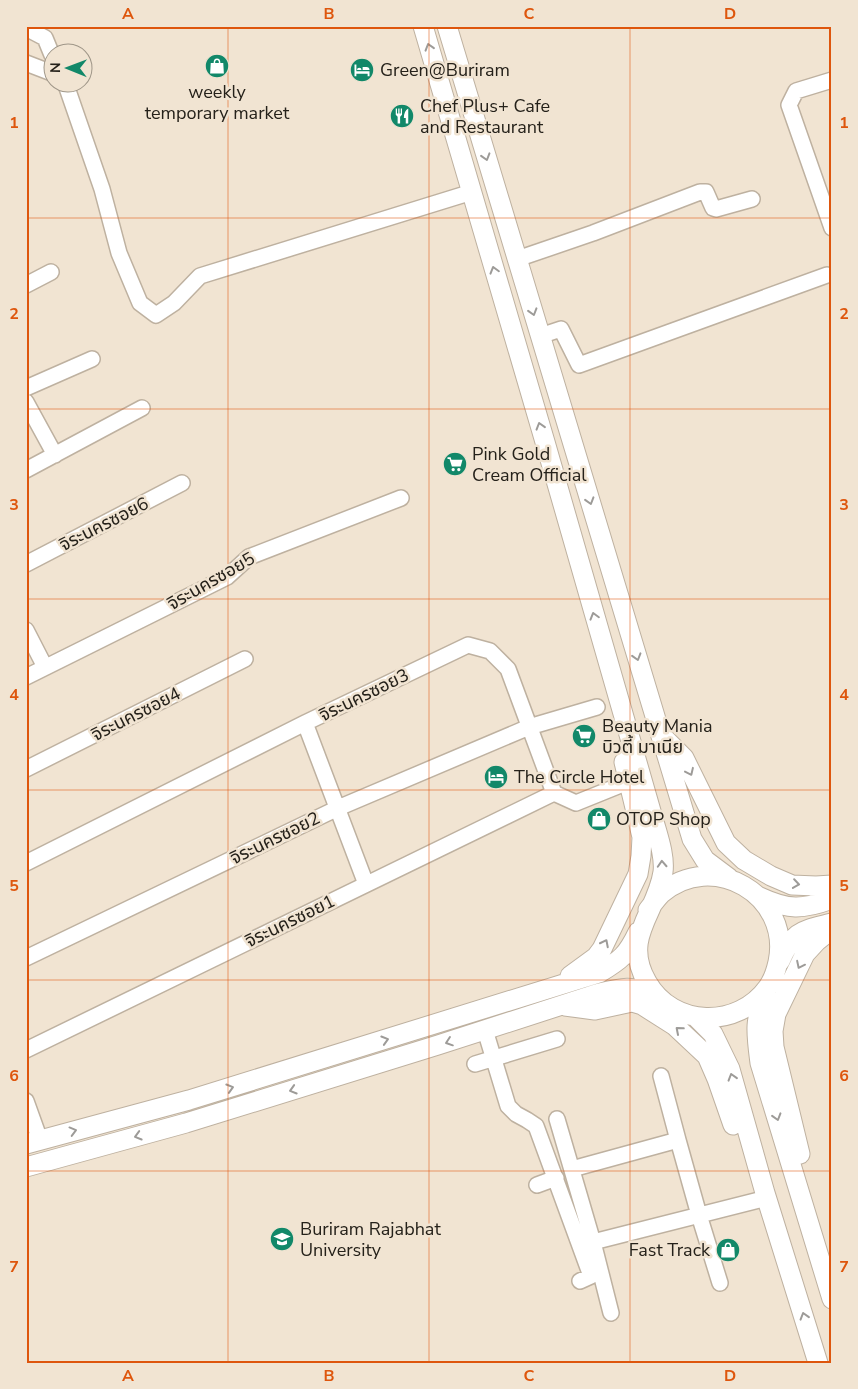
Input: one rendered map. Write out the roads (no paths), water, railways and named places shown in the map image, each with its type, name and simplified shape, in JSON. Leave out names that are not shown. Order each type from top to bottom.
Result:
[{"type":"main road","points":[[33,1142],[189,1100],[599,973],[618,961],[630,950],[658,887],[663,869],[660,842],[423,26]]},
{"type":"main road","points":[[447,26],[692,839],[705,860],[759,896],[779,906],[793,908],[832,899]]},
{"type":"main road","points":[[556,986],[596,957],[602,949],[638,874],[642,837],[623,758],[622,714]]},
{"type":"main road","points":[[660,734],[684,758],[726,843],[744,860],[771,876],[792,885],[832,885]]},
{"type":"main road","points":[[648,910],[660,895],[676,884],[694,877],[713,876],[732,879]]},
{"type":"main road","points":[[640,928],[638,945],[640,963],[645,979],[655,994],[674,1010],[697,1018],[718,1018],[738,1013],[755,1002],[772,979],[780,952],[778,932],[771,912],[759,896]]},
{"type":"main road","points":[[832,923],[801,931],[788,944],[759,1008],[756,1029],[760,1063],[832,1299]]},
{"type":"main road","points":[[810,1226],[802,1159],[774,1047],[773,1031],[776,1014],[805,954],[817,940],[832,929]]},
{"type":"main road","points":[[26,1167],[186,1123],[485,1030],[558,1005],[623,988],[640,989],[655,994]]},
{"type":"main road","points":[[558,1005],[595,1010],[632,1002],[642,1005],[675,1026],[707,1056],[718,1079],[749,1172],[766,1196]]},
{"type":"main road","points":[[697,1018],[713,1034],[730,1070],[766,1196],[818,1363]]},
{"type":"street","points":[[26,28],[45,38],[47,42]]},
{"type":"street","points":[[26,63],[42,69]]},
{"type":"street","points":[[832,80],[796,91],[789,105],[832,228]]},
{"type":"street","points":[[68,92],[102,189],[119,253],[140,303],[156,315],[174,303],[200,276],[472,192]]},
{"type":"street","points":[[517,259],[593,234],[700,192],[706,192],[713,208],[716,210],[752,199]]},
{"type":"street","points":[[26,285],[51,272]]},
{"type":"street","points":[[540,336],[561,329],[579,365],[827,275]]},
{"type":"street","points":[[26,388],[92,359]]},
{"type":"street","points":[[26,402],[55,455]]},
{"type":"street","points":[[26,470],[142,408]]},
{"type":"street","name":"จิระนครซอย6","points":[[26,564],[182,483]]},
{"type":"street","name":"จิระนครซอย5","points":[[26,677],[227,576],[249,558],[401,498]]},
{"type":"street","points":[[26,630],[45,667]]},
{"type":"street","name":"จิระนครซอย3","points":[[26,863],[306,723],[468,645],[490,651],[508,670],[554,792]]},
{"type":"street","name":"จิระนครซอย4","points":[[26,769],[245,659]]},
{"type":"street","name":"จิระนครซอย2","points":[[26,958],[338,808],[529,727],[597,707]]},
{"type":"street","points":[[306,723],[366,884]]},
{"type":"street","points":[[554,792],[576,803],[628,782]]},
{"type":"street","name":"จิระนครซอย1","points":[[26,1050],[554,792]]},
{"type":"street","points":[[485,1030],[508,1106],[516,1114],[536,1126],[556,1178],[592,1276],[580,1281]]},
{"type":"street","points":[[475,1064],[557,1039]]},
{"type":"street","points":[[661,1076],[699,1215],[720,1283]]},
{"type":"street","points":[[26,1101],[33,1142]]},
{"type":"street","points":[[557,1120],[593,1242],[611,1313]]},
{"type":"street","points":[[572,1169],[678,1140]]},
{"type":"street","points":[[537,1185],[556,1178]]},
{"type":"street","points":[[593,1242],[766,1196]]},
{"type":"place","name":"weekly temporary market","points":[[217,66]]},
{"type":"place","name":"Green@Buriram","points":[[362,70]]},
{"type":"place","name":"Chef Plus+ Cafe and Restaurant","points":[[402,116]]},
{"type":"place","name":"Pink Gold Cream Official","points":[[455,464]]},
{"type":"place","name":"Beauty Mania บิวตี้ มาเนีย","points":[[584,736]]},
{"type":"place","name":"The Circle Hotel","points":[[496,777]]},
{"type":"place","name":"OTOP Shop","points":[[599,819]]},
{"type":"place","name":"Buriram Rajabhat University","points":[[282,1239]]},
{"type":"place","name":"Fast Track","points":[[728,1250]]}]
